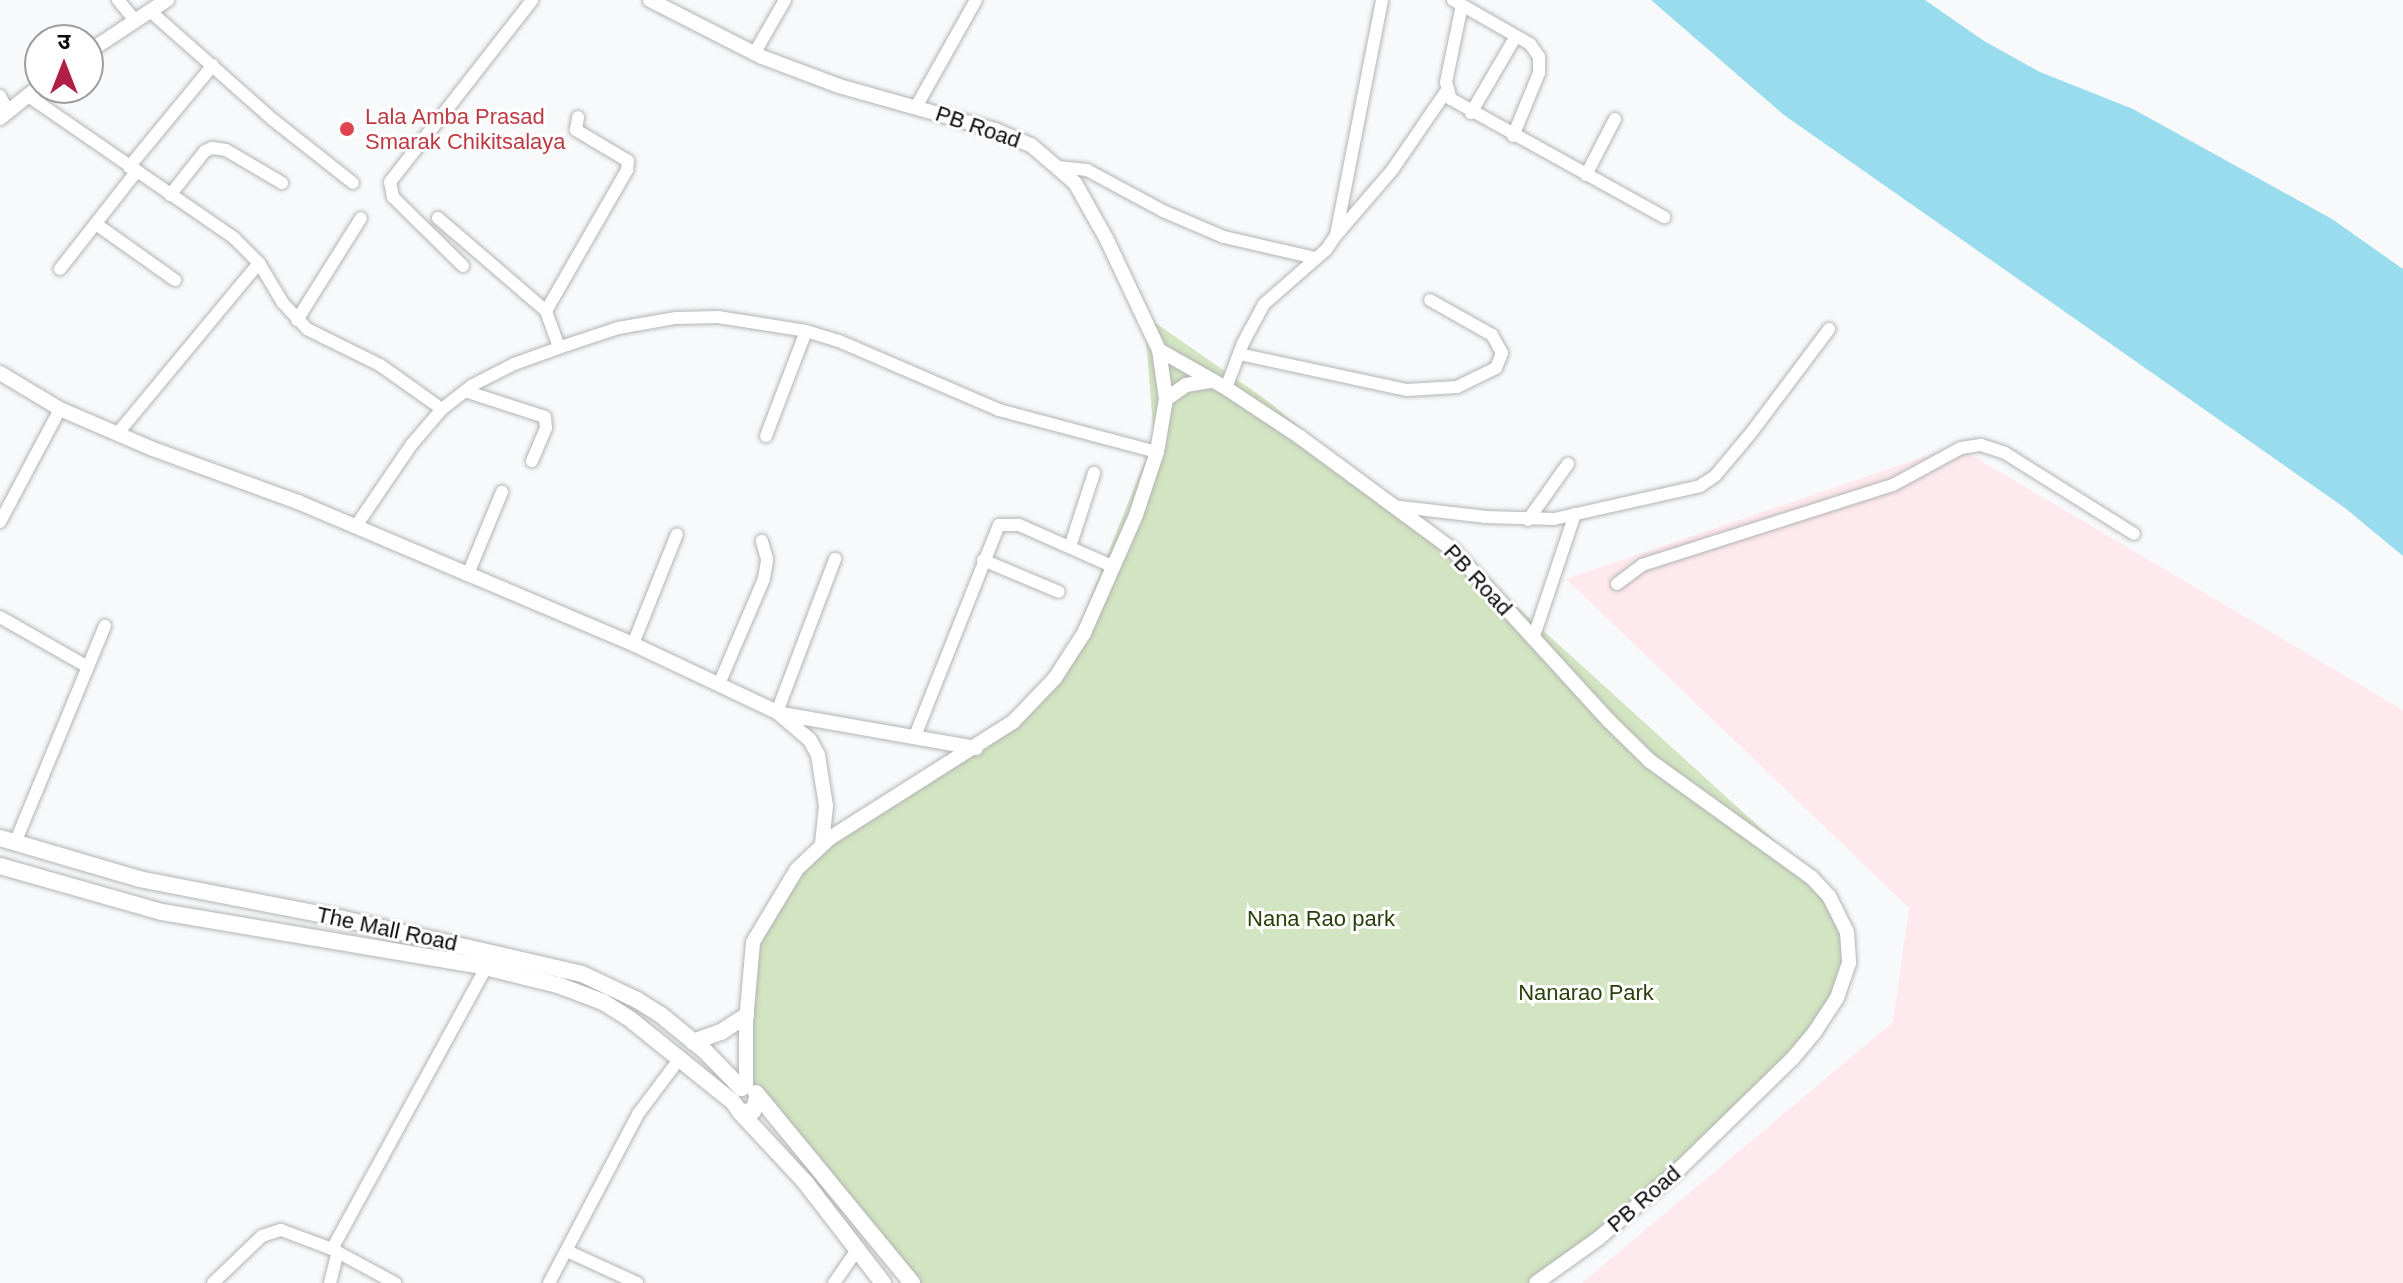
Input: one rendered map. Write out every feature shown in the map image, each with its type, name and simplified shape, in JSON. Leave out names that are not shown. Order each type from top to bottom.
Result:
[{"type":"main road","name":"The Mall Road","points":[[8,840],[139,879],[490,959],[603,1002],[680,1058],[744,1097],[883,1283]]},
{"type":"main road","name":"The Mall Road","points":[[0,866],[132,904],[288,936],[490,959],[582,974],[607,984],[661,1015],[693,1042],[912,1283]]},
{"type":"main road","points":[[693,1042],[721,1032],[746,1016]]},
{"type":"street","points":[[118,0],[135,20]]},
{"type":"street","points":[[104,41],[167,0]]},
{"type":"street","points":[[463,266],[393,197],[390,182],[532,0]]},
{"type":"street","name":"PB Road","points":[[650,0],[754,54],[839,86],[995,130],[1031,145],[1075,183],[1106,238],[1159,350],[1219,384],[1300,437],[1452,549],[1650,761],[1812,878],[1841,915],[1849,949],[1846,981],[1792,1059],[1674,1174],[1599,1238],[1536,1283]]},
{"type":"street","points":[[754,54],[785,0]]},
{"type":"street","points":[[916,107],[976,0]]},
{"type":"street","points":[[1336,235],[1382,0]]},
{"type":"street","points":[[1166,399],[1186,385],[1219,384],[1239,354],[1264,304],[1315,258],[1393,169],[1447,90],[1458,2],[1536,50],[1540,65],[1513,136]]},
{"type":"street","points":[[150,11],[272,119],[353,183]]},
{"type":"street","points":[[1471,113],[1516,36]]},
{"type":"street","points":[[60,269],[213,65]]},
{"type":"street","points":[[1447,90],[1451,99],[1471,113],[1664,217]]},
{"type":"street","points":[[0,96],[4,115],[24,98]]},
{"type":"street","points":[[40,104],[234,238],[259,263],[297,320],[322,338],[380,365],[442,409]]},
{"type":"street","points":[[546,311],[627,170],[628,161],[621,155],[576,130],[578,117]]},
{"type":"street","points":[[1586,175],[1615,119]]},
{"type":"street","points":[[170,195],[205,151],[212,148],[226,150],[282,183]]},
{"type":"street","points":[[1058,167],[1087,170],[1163,211],[1224,237],[1315,258]]},
{"type":"street","points":[[297,320],[361,218]]},
{"type":"street","points":[[438,218],[546,311],[559,347]]},
{"type":"street","points":[[96,224],[175,280]]},
{"type":"street","points":[[117,434],[259,263]]},
{"type":"street","points":[[1239,354],[1407,390],[1457,387],[1496,368],[1502,353],[1492,335],[1430,300]]},
{"type":"street","points":[[356,526],[396,465],[442,409],[465,391],[514,364],[559,347],[618,328],[676,318],[718,317],[806,331],[839,341],[999,410],[1157,452]]},
{"type":"street","points":[[1390,506],[1528,520],[1575,514],[1623,501],[1691,489],[1715,476],[1829,329]]},
{"type":"street","points":[[766,436],[806,331]]},
{"type":"street","points":[[744,1097],[751,953],[756,934],[797,869],[822,843],[976,748],[1025,712],[1060,672],[1084,633],[1114,567],[1157,452],[1166,399],[1159,350]]},
{"type":"street","points":[[0,373],[60,409],[117,434],[356,526],[633,644],[778,713],[810,740],[818,755],[826,806],[822,843]]},
{"type":"street","points":[[465,391],[545,417],[546,428],[532,461]]},
{"type":"street","points":[[0,522],[60,409]]},
{"type":"street","points":[[1617,584],[1642,565],[1893,485],[1961,448],[1981,445],[2005,453],[2134,534]]},
{"type":"street","points":[[1528,520],[1568,464]]},
{"type":"street","points":[[1070,547],[1094,473]]},
{"type":"street","points":[[468,574],[502,492]]},
{"type":"street","points":[[1533,639],[1575,514]]},
{"type":"street","points":[[915,736],[993,533],[1004,523],[1019,525],[1114,567]]},
{"type":"street","points":[[633,644],[677,534]]},
{"type":"street","points":[[719,684],[764,579],[767,559],[762,541]]},
{"type":"street","points":[[778,713],[835,559]]},
{"type":"street","points":[[983,560],[1059,592]]},
{"type":"street","points":[[0,617],[86,666]]},
{"type":"street","points":[[8,840],[105,626]]},
{"type":"street","points":[[778,713],[976,748]]},
{"type":"street","points":[[132,904],[139,879]]},
{"type":"street","points":[[330,1283],[335,1250],[490,959]]},
{"type":"street","points":[[549,1283],[638,1114],[680,1058]]},
{"type":"street","points":[[213,1283],[271,1232],[289,1231],[335,1250],[395,1283]]},
{"type":"street","points":[[834,1283],[857,1250]]},
{"type":"street","points":[[567,1251],[637,1283]]},
{"type":"shaded area","points":[[1956,446],[2403,710],[2403,1283],[1582,1283],[1893,1022],[1909,908],[1566,579]]},
{"type":"green space","name":"Nana Rao park","points":[[1144,315],[1265,399],[1491,583],[1833,894],[1853,974],[1770,1088],[1604,1235],[1528,1283],[904,1283],[752,1087],[747,1015],[761,928],[803,864],[1015,721],[1068,654],[1154,438]]},
{"type":"water","points":[[1651,0],[1925,0],[1984,41],[2040,72],[2133,109],[2332,219],[2403,269],[2403,556],[2345,508],[1784,115]]},
{"type":"place","name":"Lala Amba Prasad Smarak Chikitsalaya","points":[[347,129]]},
{"type":"park label","name":"Nanarao Park","points":[[1586,993]]}]
